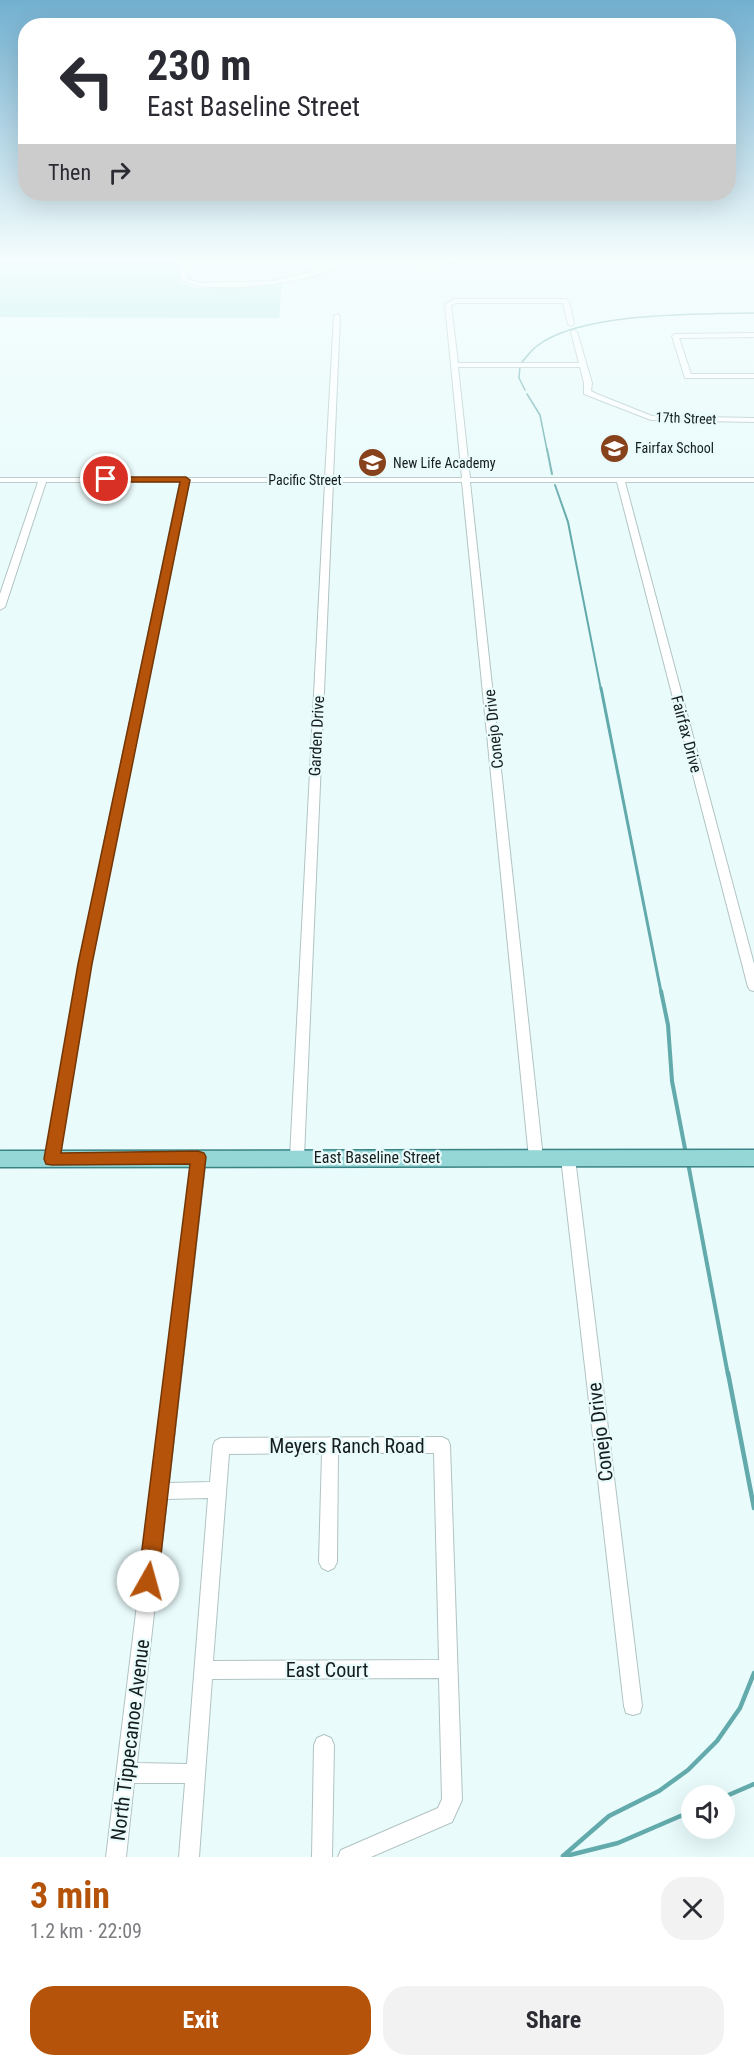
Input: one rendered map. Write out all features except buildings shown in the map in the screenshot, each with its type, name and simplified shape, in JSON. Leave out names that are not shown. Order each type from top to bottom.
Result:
[{"type":"main road","name":"East Baseline Street","points":[[0,1159],[754,1158]]},
{"type":"street","name":"Garden Drive","points":[[297,1157],[335,347]]},
{"type":"street","name":"Conejo Drive","points":[[454,347],[536,1158]]},
{"type":"street","points":[[455,365],[582,365],[578,347]]},
{"type":"street","points":[[678,347],[688,376],[754,376]]},
{"type":"street","name":"17th Street","points":[[582,365],[588,383],[587,392],[651,418],[754,420]]},
{"type":"street","name":"Pacific Street","points":[[0,480],[754,480]]},
{"type":"street","points":[[0,607],[43,480]]},
{"type":"street","points":[[52,1159],[78,1019],[85,964],[186,480]]},
{"type":"street","name":"Fairfax Drive","points":[[620,480],[754,987]]},
{"type":"street","name":"North Tippecanoe Avenue","points":[[116,1857],[198,1157]]},
{"type":"street","name":"Conejo Drive","points":[[568,1158],[633,1706]]},
{"type":"street","points":[[328,1562],[330,1445]]},
{"type":"street","name":"Meyers Ranch Road","points":[[189,1857],[221,1446],[442,1445],[452,1800],[445,1815],[348,1857]]},
{"type":"street","points":[[158,1491],[219,1490]]},
{"type":"street","name":"East Court","points":[[205,1670],[448,1670]]},
{"type":"street","points":[[322,1857],[324,1745]]},
{"type":"street","points":[[126,1773],[196,1773]]},
{"type":"waterway","points":[[521,363],[536,347]]},
{"type":"waterway","points":[[520,366],[519,378],[525,390]]},
{"type":"waterway","points":[[527,394],[540,415],[547,450]]},
{"type":"waterway","points":[[547,449],[552,474]]},
{"type":"waterway","points":[[555,485],[568,522],[601,690]]},
{"type":"waterway","points":[[601,688],[661,992]]},
{"type":"waterway","points":[[661,991],[668,1025],[672,1081],[686,1154]]},
{"type":"waterway","points":[[688,1163],[728,1375]]},
{"type":"waterway","points":[[728,1373],[754,1508]]},
{"type":"waterway","points":[[563,1856],[609,1816],[659,1791],[688,1770],[717,1741],[740,1708],[754,1673]]},
{"type":"waterway","points":[[735,1792],[754,1784]]},
{"type":"waterway","points":[[566,1856],[618,1843],[681,1816]]},
{"type":"place","name":"Fairfax School","points":[[614,448]]},
{"type":"place","name":"New Life Academy","points":[[372,463]]},
{"type":"route","points":[[106,479],[186,480],[85,964],[78,1019],[52,1159],[198,1157],[148,1581]]}]
